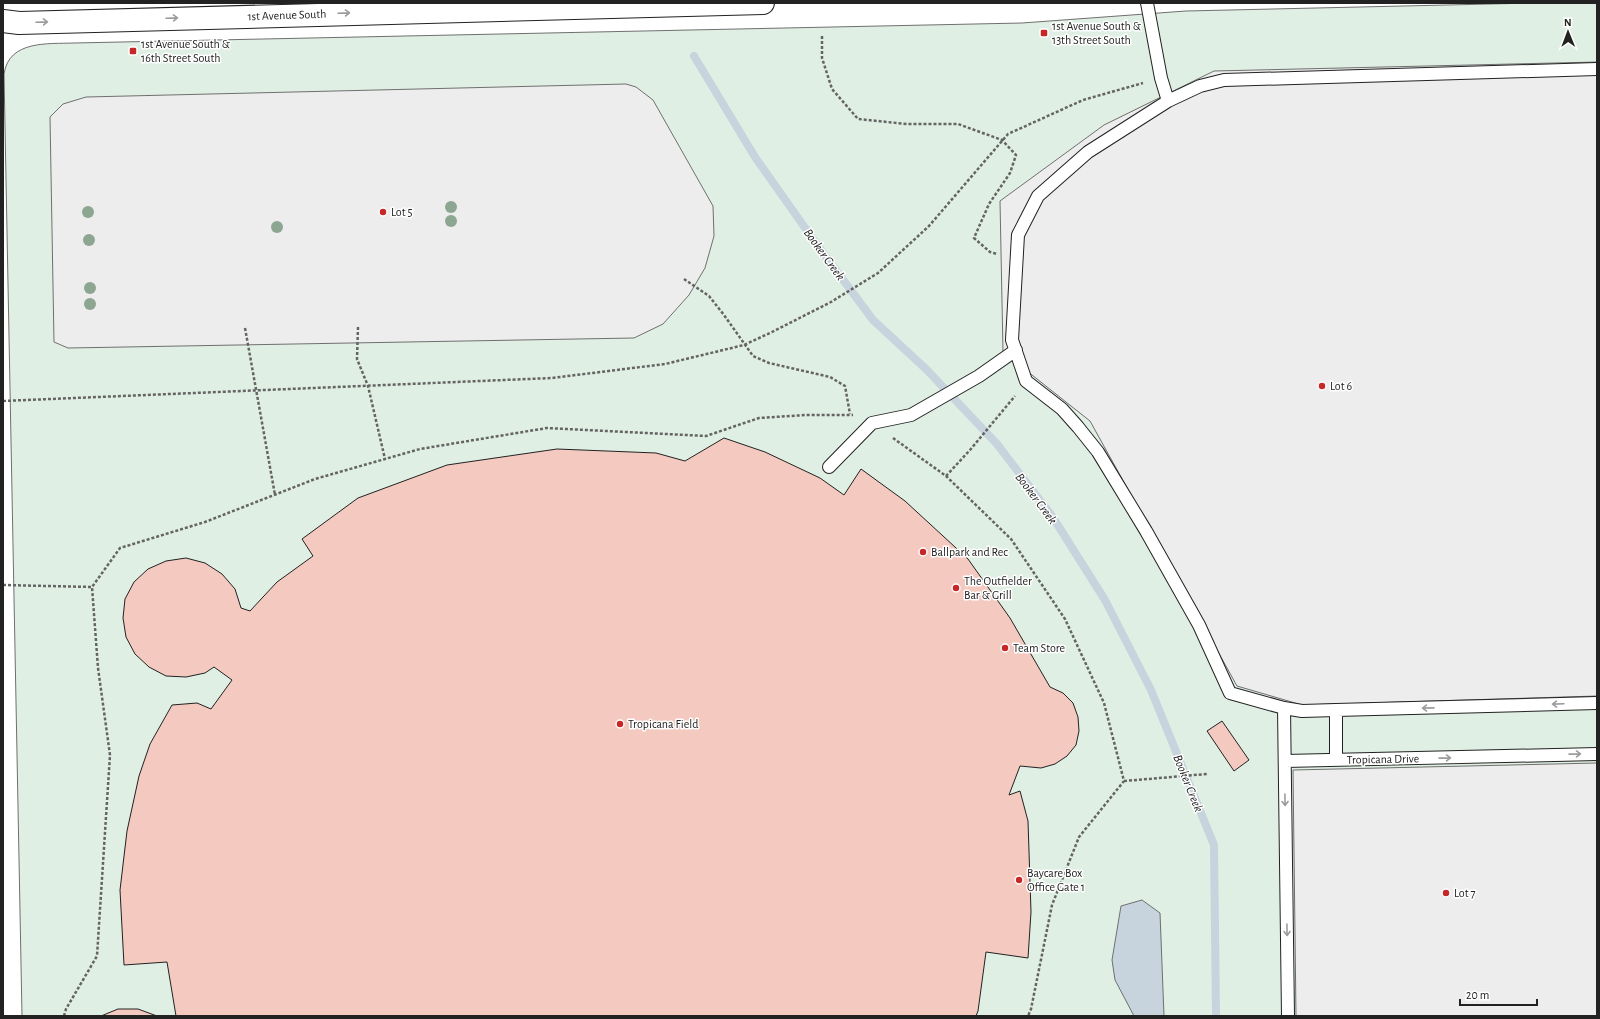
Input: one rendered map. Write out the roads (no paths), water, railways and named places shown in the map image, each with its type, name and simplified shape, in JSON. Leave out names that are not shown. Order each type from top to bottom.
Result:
[{"type":"main road","name":"1st Avenue South","points":[[3,21],[19,22],[763,3]]},
{"type":"lane","points":[[1147,3],[1161,78],[1168,101]]},
{"type":"lane","points":[[1597,69],[1224,80],[1200,86],[1168,101],[1088,152],[1038,196],[1018,235],[1012,340],[1026,381],[1062,409],[1098,452],[1146,531],[1199,625],[1230,693],[1284,708],[1302,711],[1597,704]]},
{"type":"lane","points":[[829,467],[872,423],[911,415],[979,376],[1016,350]]},
{"type":"lane","points":[[1284,708],[1288,1016]]},
{"type":"lane","name":"Tropicana Drive","points":[[1336,710],[1336,760],[1597,754]]},
{"type":"lane","points":[[1285,761],[1336,760]]},
{"type":"waterway","name":"Booker Creek","points":[[694,56],[755,157],[815,242],[873,320],[926,369],[997,444],[1052,516],[1105,600],[1151,690],[1214,845],[1216,1016]]},
{"type":"place","name":"1st Avenue South & 13th Street South","points":[[1044,33]]},
{"type":"place","name":"1st Avenue South & 16th Street South","points":[[133,51]]},
{"type":"place","name":"Lot 5","points":[[383,212]]},
{"type":"place","name":"Lot 6","points":[[1322,386]]},
{"type":"place","name":"Ballpark and Rec","points":[[923,552]]},
{"type":"place","name":"The Outfielder Bar & Grill","points":[[956,588]]},
{"type":"place","name":"Team Store","points":[[1005,648]]},
{"type":"place","name":"Tropicana Field","points":[[620,724]]},
{"type":"place","name":"Baycare Box Office Gate 1","points":[[1019,880]]},
{"type":"place","name":"Lot 7","points":[[1446,893]]}]
